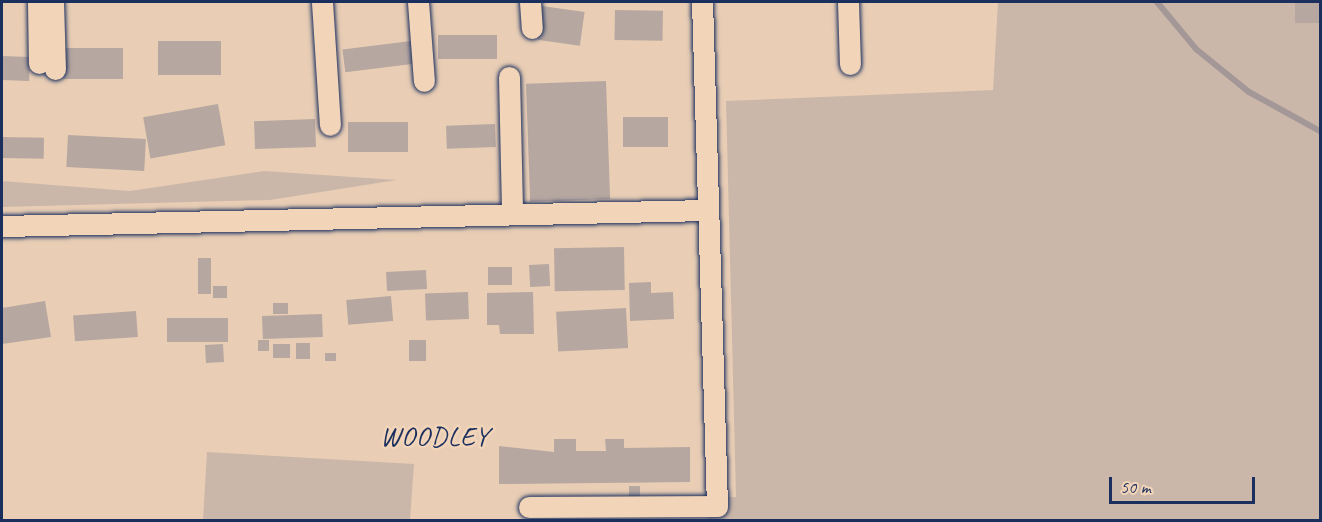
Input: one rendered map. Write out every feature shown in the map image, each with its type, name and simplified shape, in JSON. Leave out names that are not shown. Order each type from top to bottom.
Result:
[{"type":"street","points":[[39,2],[47,66],[53,2]]},
{"type":"street","points":[[322,2],[330,125]]},
{"type":"street","points":[[418,2],[424,81]]},
{"type":"street","points":[[530,2],[532,27]]},
{"type":"street","points":[[529,507],[605,514],[717,513],[702,2]]},
{"type":"street","points":[[848,2],[850,64]]},
{"type":"street","points":[[509,77],[512,213]]},
{"type":"street","points":[[2,226],[707,210]]},
{"type":"shaded area","points":[[998,2],[1320,2],[1320,520],[708,520],[708,497],[736,497],[726,101],[993,90]]},
{"type":"shaded area","points":[[264,171],[397,180],[270,200],[2,207],[2,181],[130,191]]},
{"type":"shaded area","points":[[207,452],[414,464],[410,520],[203,520]]},
{"type":"building","points":[[1295,2],[1320,2],[1320,23],[1295,23]]},
{"type":"building","points":[[542,6],[585,12],[580,46],[537,40]]},
{"type":"building","points":[[615,10],[663,11],[662,41],[614,40]]},
{"type":"building","points":[[438,35],[497,35],[497,59],[438,59]]},
{"type":"building","points":[[158,41],[221,41],[221,75],[158,75]]},
{"type":"building","points":[[411,41],[414,64],[345,72],[343,49]]},
{"type":"building","points":[[63,48],[123,48],[123,79],[63,79]]},
{"type":"building","points":[[2,56],[30,57],[29,81],[2,80]]},
{"type":"building","points":[[606,81],[610,199],[530,202],[526,84]]},
{"type":"building","points":[[218,104],[225,145],[150,159],[143,117]]},
{"type":"building","points":[[623,117],[668,117],[668,147],[623,147]]},
{"type":"building","points":[[315,119],[316,147],[255,149],[254,121]]},
{"type":"building","points":[[348,122],[408,122],[408,152],[348,152]]},
{"type":"building","points":[[495,124],[496,147],[447,149],[446,126]]},
{"type":"building","points":[[68,135],[146,139],[144,171],[66,167]]},
{"type":"building","points":[[2,137],[44,138],[44,159],[2,158]]},
{"type":"building","points":[[624,247],[625,290],[555,291],[554,248]]},
{"type":"building","points":[[198,258],[211,258],[211,294],[198,294]]},
{"type":"building","points":[[549,264],[550,286],[530,287],[529,265]]},
{"type":"building","points":[[488,267],[512,267],[512,285],[488,285]]},
{"type":"building","points":[[426,270],[427,289],[387,291],[386,272]]},
{"type":"building","points":[[651,282],[651,293],[673,292],[674,319],[630,321],[629,283]]},
{"type":"building","points":[[213,286],[227,286],[227,298],[213,298]]},
{"type":"building","points":[[468,292],[469,319],[426,320],[425,294]]},
{"type":"building","points":[[533,292],[534,334],[500,334],[499,325],[487,325],[487,293]]},
{"type":"building","points":[[391,296],[393,321],[348,325],[346,300]]},
{"type":"building","points":[[45,301],[51,337],[2,344],[2,308]]},
{"type":"building","points":[[273,303],[288,303],[288,314],[273,314]]},
{"type":"building","points":[[626,308],[628,348],[558,352],[556,312]]},
{"type":"building","points":[[136,311],[138,337],[75,341],[73,315]]},
{"type":"building","points":[[322,314],[323,337],[263,339],[262,316]]},
{"type":"building","points":[[167,318],[228,318],[228,342],[167,342]]},
{"type":"building","points":[[258,340],[269,340],[269,351],[258,351]]},
{"type":"building","points":[[409,340],[426,340],[426,361],[409,361]]},
{"type":"building","points":[[296,343],[310,343],[310,359],[296,359]]},
{"type":"building","points":[[223,344],[224,362],[206,363],[205,345]]},
{"type":"building","points":[[273,344],[290,344],[290,358],[273,358]]},
{"type":"building","points":[[325,353],[336,353],[336,361],[325,361]]},
{"type":"building","points":[[554,439],[576,439],[576,451],[606,451],[605,439],[624,439],[624,448],[690,447],[690,482],[499,484],[499,446],[554,452]]},
{"type":"building","points":[[629,486],[640,486],[640,499],[629,499]]},
{"type":"waterway","points":[[1157,2],[1196,49],[1249,92],[1320,131]]},
{"type":"district","name":"WOODLEY","points":[[435,437]]}]
